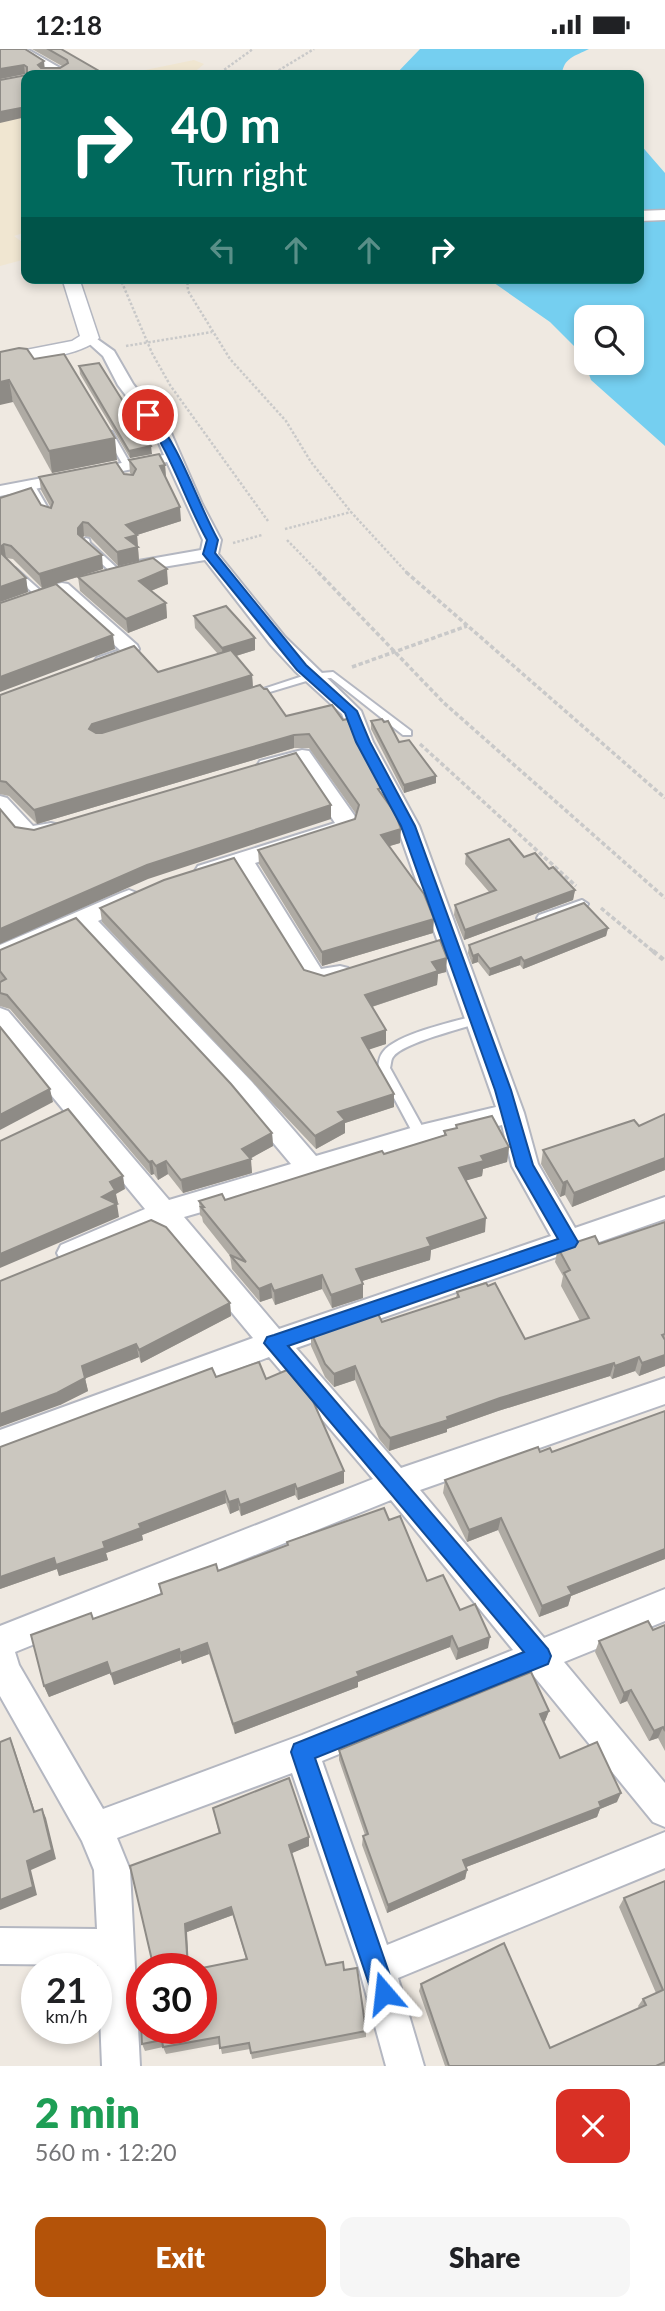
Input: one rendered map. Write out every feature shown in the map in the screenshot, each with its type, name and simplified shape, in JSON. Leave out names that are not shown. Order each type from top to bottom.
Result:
[{"type":"street","points":[[19,49],[57,70]]},
{"type":"street","points":[[644,216],[665,215]]},
{"type":"street","points":[[72,284],[90,338],[109,353],[126,385],[163,433],[212,540],[209,554]]},
{"type":"street","points":[[0,361],[60,352],[90,338]]},
{"type":"street","points":[[0,491],[123,469],[172,457]]},
{"type":"street","points":[[20,602],[101,575],[209,554]]},
{"type":"street","points":[[209,554],[278,641],[351,711],[363,742],[408,826],[457,945],[478,1019],[511,1113],[525,1166],[569,1242]]},
{"type":"street","points":[[62,588],[130,649],[128,653],[90,667]]},
{"type":"street","points":[[181,878],[344,827],[346,820],[302,756],[250,772]]},
{"type":"street","points":[[0,803],[28,834],[74,823]]},
{"type":"street","points":[[242,860],[313,975],[323,979],[362,967]]},
{"type":"street","points":[[0,954],[145,891]]},
{"type":"street","points":[[82,918],[243,1089],[312,1170]]},
{"type":"street","points":[[425,947],[457,945]]},
{"type":"street","points":[[0,1017],[64,1111],[165,1212],[540,1656],[665,1810]]},
{"type":"street","points":[[54,1260],[165,1212],[312,1170],[421,1135],[511,1113]]},
{"type":"street","points":[[0,1444],[274,1343],[665,1208]]},
{"type":"street","points":[[0,1642],[396,1484],[665,1391]]},
{"type":"street","points":[[95,1829],[302,1752],[665,1605]]},
{"type":"street","points":[[0,1654],[4,1671],[95,1829],[112,1870],[121,2066]]},
{"type":"street","points":[[302,1752],[377,1968],[405,2066]]},
{"type":"street","points":[[377,1968],[665,1850]]},
{"type":"street","points":[[0,1946],[114,1947]]},
{"type":"lane","points":[[101,421],[123,469]]},
{"type":"lane","points":[[30,484],[49,517]]},
{"type":"lane","points":[[86,541],[85,544],[101,575]]},
{"type":"lane","points":[[0,572],[10,566],[39,594]]},
{"type":"lane","points":[[245,697],[312,676],[333,675],[407,733]]},
{"type":"lane","points":[[531,923],[584,899]]},
{"type":"lane","points":[[421,1135],[384,1068],[385,1060],[391,1050],[403,1044],[478,1019]]},
{"type":"path","points":[[224,70],[253,49]]},
{"type":"path","points":[[279,70],[314,49]]},
{"type":"path","points":[[122,284],[147,343],[170,385],[268,521]]},
{"type":"path","points":[[187,284],[188,291],[230,359],[286,421],[311,462],[351,512],[407,573],[665,798]]},
{"type":"path","points":[[141,343],[212,332]]},
{"type":"path","points":[[285,529],[351,512]]},
{"type":"path","points":[[229,544],[262,535]]},
{"type":"path","points":[[287,540],[444,703],[665,898]]},
{"type":"path","points":[[354,667],[467,626]]},
{"type":"path","points":[[407,733],[483,798],[584,899]]},
{"type":"path","points":[[595,904],[665,961]]},
{"type":"shaded area","points":[[194,60],[204,64],[197,70],[145,70]]},
{"type":"shaded area","points":[[21,96],[21,234],[14,236],[21,241],[21,260],[0,266],[0,100]]},
{"type":"water","points":[[420,49],[589,49],[567,61],[563,70],[400,70]]},
{"type":"water","points":[[644,149],[665,173],[665,446],[591,380],[589,375],[644,375],[644,305],[574,305],[574,346],[550,322],[496,284],[644,284]]},
{"type":"building","points":[[0,49],[25,49],[44,61],[38,65],[41,68],[60,68],[68,63],[67,60],[48,49],[61,49],[97,70],[27,70],[24,65],[0,69]]},
{"type":"building","points":[[21,76],[21,108],[0,112],[0,80]]},
{"type":"building","points":[[27,349],[34,359],[64,354],[115,438],[49,451],[9,380],[0,382],[0,352]]},
{"type":"building","points":[[99,363],[151,446],[129,451],[79,366]]},
{"type":"building","points":[[159,454],[165,465],[160,466],[180,507],[126,525],[137,535],[126,538],[138,547],[117,552],[88,523],[83,522],[78,528],[78,534],[102,555],[39,574],[11,546],[4,544],[0,547],[0,498],[31,488],[41,505],[51,508],[53,502],[39,477],[116,462],[124,474],[133,475],[136,469],[129,460]]},
{"type":"building","points":[[0,547],[1,553],[26,578],[0,587]]},
{"type":"building","points":[[153,558],[167,569],[139,581],[166,603],[126,619],[78,577]]},
{"type":"building","points":[[56,584],[113,635],[0,677],[0,603]]},
{"type":"building","points":[[226,606],[255,638],[222,648],[194,616]]},
{"type":"building","points":[[134,646],[158,672],[231,650],[252,675],[92,724],[89,729],[102,733],[260,685],[267,689],[286,716],[332,705],[343,720],[347,719],[382,788],[378,789],[395,813],[401,829],[381,835],[424,894],[434,919],[322,952],[258,850],[355,819],[359,805],[309,734],[294,735],[34,810],[6,782],[0,781],[0,695]]},
{"type":"building","points":[[382,719],[384,722],[388,721],[399,742],[409,740],[436,776],[404,785],[371,721]]},
{"type":"building","points":[[296,753],[331,805],[147,865],[0,929],[0,809],[15,827],[34,830]]},
{"type":"building","points":[[509,839],[524,857],[535,853],[549,869],[553,867],[575,890],[465,930],[455,905],[496,890],[466,854]]},
{"type":"building","points":[[234,858],[304,970],[324,976],[440,940],[447,958],[432,962],[438,971],[365,995],[386,1030],[362,1038],[394,1094],[338,1112],[345,1120],[315,1136],[100,908],[164,880]]},
{"type":"building","points":[[584,903],[608,928],[524,961],[521,957],[490,969],[478,954],[473,956],[469,945]]},
{"type":"building","points":[[76,918],[231,1084],[272,1133],[242,1149],[251,1159],[181,1180],[166,1161],[156,1166],[152,1161],[149,1162],[7,995],[0,993],[0,982],[6,979],[0,971],[0,950]]},
{"type":"building","points":[[0,1027],[50,1089],[0,1115]]},
{"type":"building","points":[[68,1109],[123,1176],[110,1182],[115,1190],[102,1197],[117,1204],[0,1254],[0,1141]]},
{"type":"building","points":[[665,1114],[665,1158],[574,1193],[567,1181],[563,1183],[543,1150],[634,1120],[639,1126]]},
{"type":"building","points":[[492,1116],[509,1147],[481,1156],[484,1161],[459,1168],[486,1218],[427,1238],[431,1246],[356,1269],[363,1284],[331,1295],[322,1275],[274,1291],[271,1284],[259,1289],[230,1255],[246,1262],[199,1201],[222,1194],[225,1200],[382,1151],[384,1154],[446,1135],[444,1131],[457,1128],[456,1125]]},
{"type":"building","points":[[151,1220],[166,1227],[230,1303],[139,1350],[136,1344],[82,1366],[85,1378],[57,1393],[0,1414],[0,1281]]},
{"type":"building","points":[[665,1222],[665,1334],[662,1335],[665,1340],[665,1355],[642,1363],[639,1357],[615,1366],[614,1363],[500,1398],[447,1417],[448,1420],[390,1438],[380,1426],[355,1366],[334,1374],[325,1364],[311,1332],[376,1310],[382,1322],[459,1297],[457,1292],[495,1283],[525,1339],[589,1318],[564,1273],[570,1270],[558,1248],[595,1236],[599,1244]]},
{"type":"building","points":[[259,1362],[266,1379],[287,1370],[313,1401],[344,1471],[297,1489],[295,1484],[240,1505],[238,1499],[229,1502],[225,1491],[139,1524],[141,1528],[103,1542],[105,1548],[56,1565],[54,1558],[0,1577],[0,1447],[212,1368],[216,1377]]},
{"type":"building","points":[[665,1411],[665,1549],[568,1587],[572,1594],[542,1606],[501,1518],[469,1530],[445,1480],[538,1447],[540,1452],[550,1448],[552,1452]]},
{"type":"building","points":[[384,1508],[389,1520],[400,1516],[427,1581],[443,1575],[460,1610],[475,1604],[490,1637],[458,1649],[452,1636],[357,1672],[359,1676],[233,1724],[207,1643],[180,1653],[179,1649],[111,1674],[107,1662],[44,1686],[31,1635],[91,1613],[93,1619],[162,1594],[159,1584],[216,1564],[218,1571],[288,1545],[287,1542]]},
{"type":"building","points":[[648,1621],[653,1630],[665,1625],[665,1731],[663,1727],[654,1731],[631,1690],[624,1693],[599,1641]]},
{"type":"building","points":[[531,1672],[549,1711],[540,1714],[560,1758],[597,1742],[621,1793],[599,1802],[601,1807],[463,1860],[467,1870],[388,1905],[363,1836],[368,1834],[339,1750]]},
{"type":"building","points":[[10,1738],[34,1812],[42,1809],[52,1850],[27,1861],[33,1887],[0,1900],[0,1742]]},
{"type":"building","points":[[289,1778],[309,1837],[289,1845],[326,1965],[343,1962],[344,1970],[357,1968],[366,2031],[251,2053],[249,2043],[220,2048],[217,2037],[217,1965],[247,1959],[231,1907],[185,1924],[187,1953],[150,1953],[130,1866],[220,1833],[213,1808]]},
{"type":"building","points":[[665,1881],[665,2062],[656,2066],[449,2066],[421,1984],[504,1943],[550,2048],[646,2005],[643,1999],[663,1990],[624,1898]]},
{"type":"route","points":[[148,415],[163,433],[193,504],[212,540],[209,554],[278,641],[302,667],[351,711],[363,742],[408,826],[511,1113],[525,1166],[569,1242],[274,1343],[540,1656],[302,1752],[384,1993]]}]
